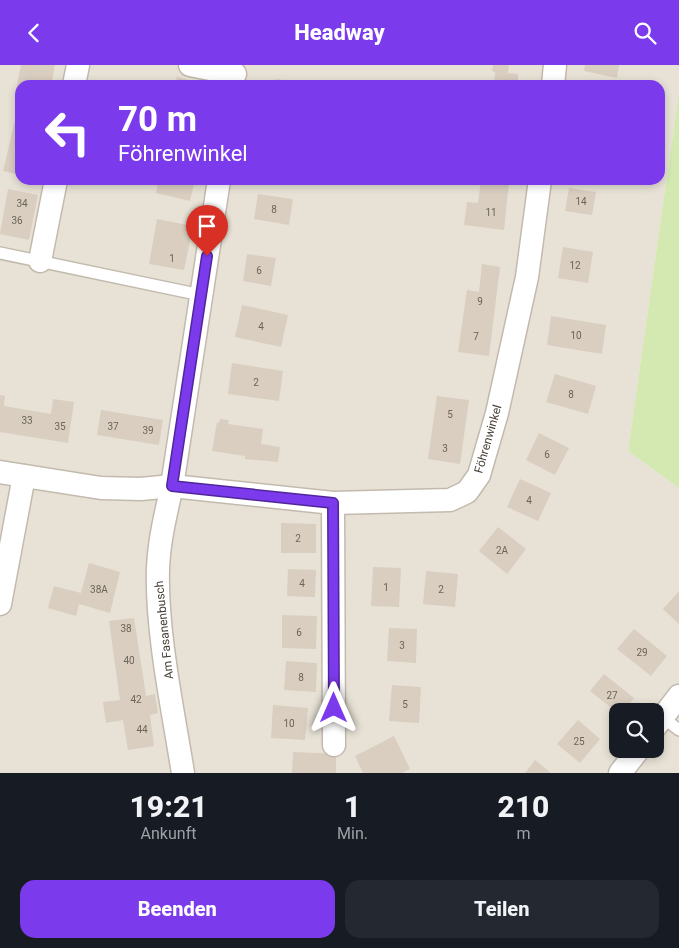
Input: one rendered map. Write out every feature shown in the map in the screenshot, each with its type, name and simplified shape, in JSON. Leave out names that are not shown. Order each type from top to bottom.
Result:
[{"type":"street","points":[[75,80],[78,65]]},
{"type":"street","points":[[190,65],[235,75]]},
{"type":"street","points":[[554,80],[555,65]]},
{"type":"street","points":[[40,261],[55,185]]},
{"type":"street","name":"Am Fasanenbusch","points":[[183,773],[161,625],[158,570],[162,532],[172,486],[218,185]]},
{"type":"street","name":"Föhrenwinkel","points":[[172,486],[333,503],[450,500],[467,491],[479,475],[497,413],[527,277],[539,185]]},
{"type":"street","points":[[0,472],[101,488],[141,489],[172,486]]},
{"type":"street","points":[[0,604],[24,476]]},
{"type":"street","points":[[333,503],[334,745]]},
{"type":"street","points":[[665,725],[679,696]]},
{"type":"street","points":[[625,771],[633,758]]},
{"type":"lane","points":[[0,253],[202,295]]},
{"type":"shaded area","points":[[0,65],[679,65],[679,92],[628,451],[679,488],[679,773],[0,773]]},
{"type":"green space","points":[[679,92],[679,488],[628,451]]},
{"type":"building","points":[[21,65],[55,65],[52,80],[18,80]]},
{"type":"building","points":[[493,65],[509,65],[508,73],[518,74],[518,80],[494,80],[495,72],[492,71]]},
{"type":"building","points":[[585,65],[619,65],[617,78],[584,71]]},
{"type":"building","points":[[177,77],[188,80],[176,80]]},
{"type":"building","points":[[15,120],[15,174],[3,171]]},
{"type":"building","points":[[158,185],[194,185],[190,201],[156,193]]},
{"type":"building","points":[[480,185],[509,185],[504,230],[464,225],[467,202],[478,203]]},
{"type":"building","points":[[569,188],[596,192],[592,215],[565,211]]},
{"type":"building","points":[[8,189],[38,195],[29,240],[0,234]]},
{"type":"building","points":[[258,194],[293,199],[289,225],[254,219]]},
{"type":"building","points":[[157,219],[193,226],[184,270],[149,264]]},
{"type":"building","points":[[563,247],[593,252],[588,283],[558,278]]},
{"type":"building","points":[[247,254],[276,258],[271,286],[243,281]]},
{"type":"building","points":[[482,264],[500,267],[489,356],[458,352],[467,290],[479,292]]},
{"type":"building","points":[[242,305],[288,315],[281,347],[235,337]]},
{"type":"building","points":[[551,316],[606,325],[602,354],[547,345]]},
{"type":"building","points":[[232,363],[283,371],[279,401],[228,394]]},
{"type":"building","points":[[555,374],[596,386],[588,414],[546,402]]},
{"type":"building","points":[[0,395],[5,396],[4,406],[51,414],[53,399],[74,402],[68,443],[0,432]]},
{"type":"building","points":[[437,396],[469,400],[460,464],[428,459]]},
{"type":"building","points":[[101,410],[163,420],[159,445],[97,435]]},
{"type":"building","points":[[220,419],[229,420],[228,424],[263,429],[261,444],[280,447],[278,462],[245,459],[245,456],[212,451],[217,422],[219,423]]},
{"type":"building","points":[[539,433],[569,448],[555,475],[526,460]]},
{"type":"building","points":[[520,479],[551,493],[538,521],[507,507]]},
{"type":"building","points":[[281,523],[316,524],[316,553],[281,553]]},
{"type":"building","points":[[498,527],[526,549],[507,574],[479,551]]},
{"type":"building","points":[[89,563],[120,572],[110,613],[79,604],[76,616],[48,608],[54,586],[81,593]]},
{"type":"building","points":[[373,567],[401,568],[399,607],[371,606]]},
{"type":"building","points":[[288,569],[316,570],[315,597],[287,596]]},
{"type":"building","points":[[426,571],[458,574],[455,607],[423,604]]},
{"type":"building","points":[[679,591],[679,624],[663,609]]},
{"type":"building","points":[[282,615],[317,616],[316,649],[282,648]]},
{"type":"building","points":[[134,618],[146,696],[155,694],[158,713],[150,715],[154,746],[128,750],[123,720],[106,723],[103,702],[120,700],[109,621]]},
{"type":"building","points":[[389,628],[417,629],[416,663],[387,661]]},
{"type":"building","points":[[634,629],[667,656],[651,676],[617,649]]},
{"type":"building","points":[[286,661],[317,663],[316,692],[284,690]]},
{"type":"building","points":[[604,674],[634,698],[630,703],[609,703],[609,706],[590,691]]},
{"type":"building","points":[[392,685],[421,687],[419,723],[389,721]]},
{"type":"building","points":[[273,705],[308,708],[305,740],[271,738]]},
{"type":"building","points":[[578,720],[600,739],[580,763],[557,744]]},
{"type":"building","points":[[394,736],[410,769],[402,773],[363,773],[355,756]]},
{"type":"building","points":[[293,752],[336,754],[336,773],[292,773]]},
{"type":"building","points":[[535,760],[551,773],[525,773]]},
{"type":"route","points":[[207,256],[172,486],[333,503],[334,708]]}]
